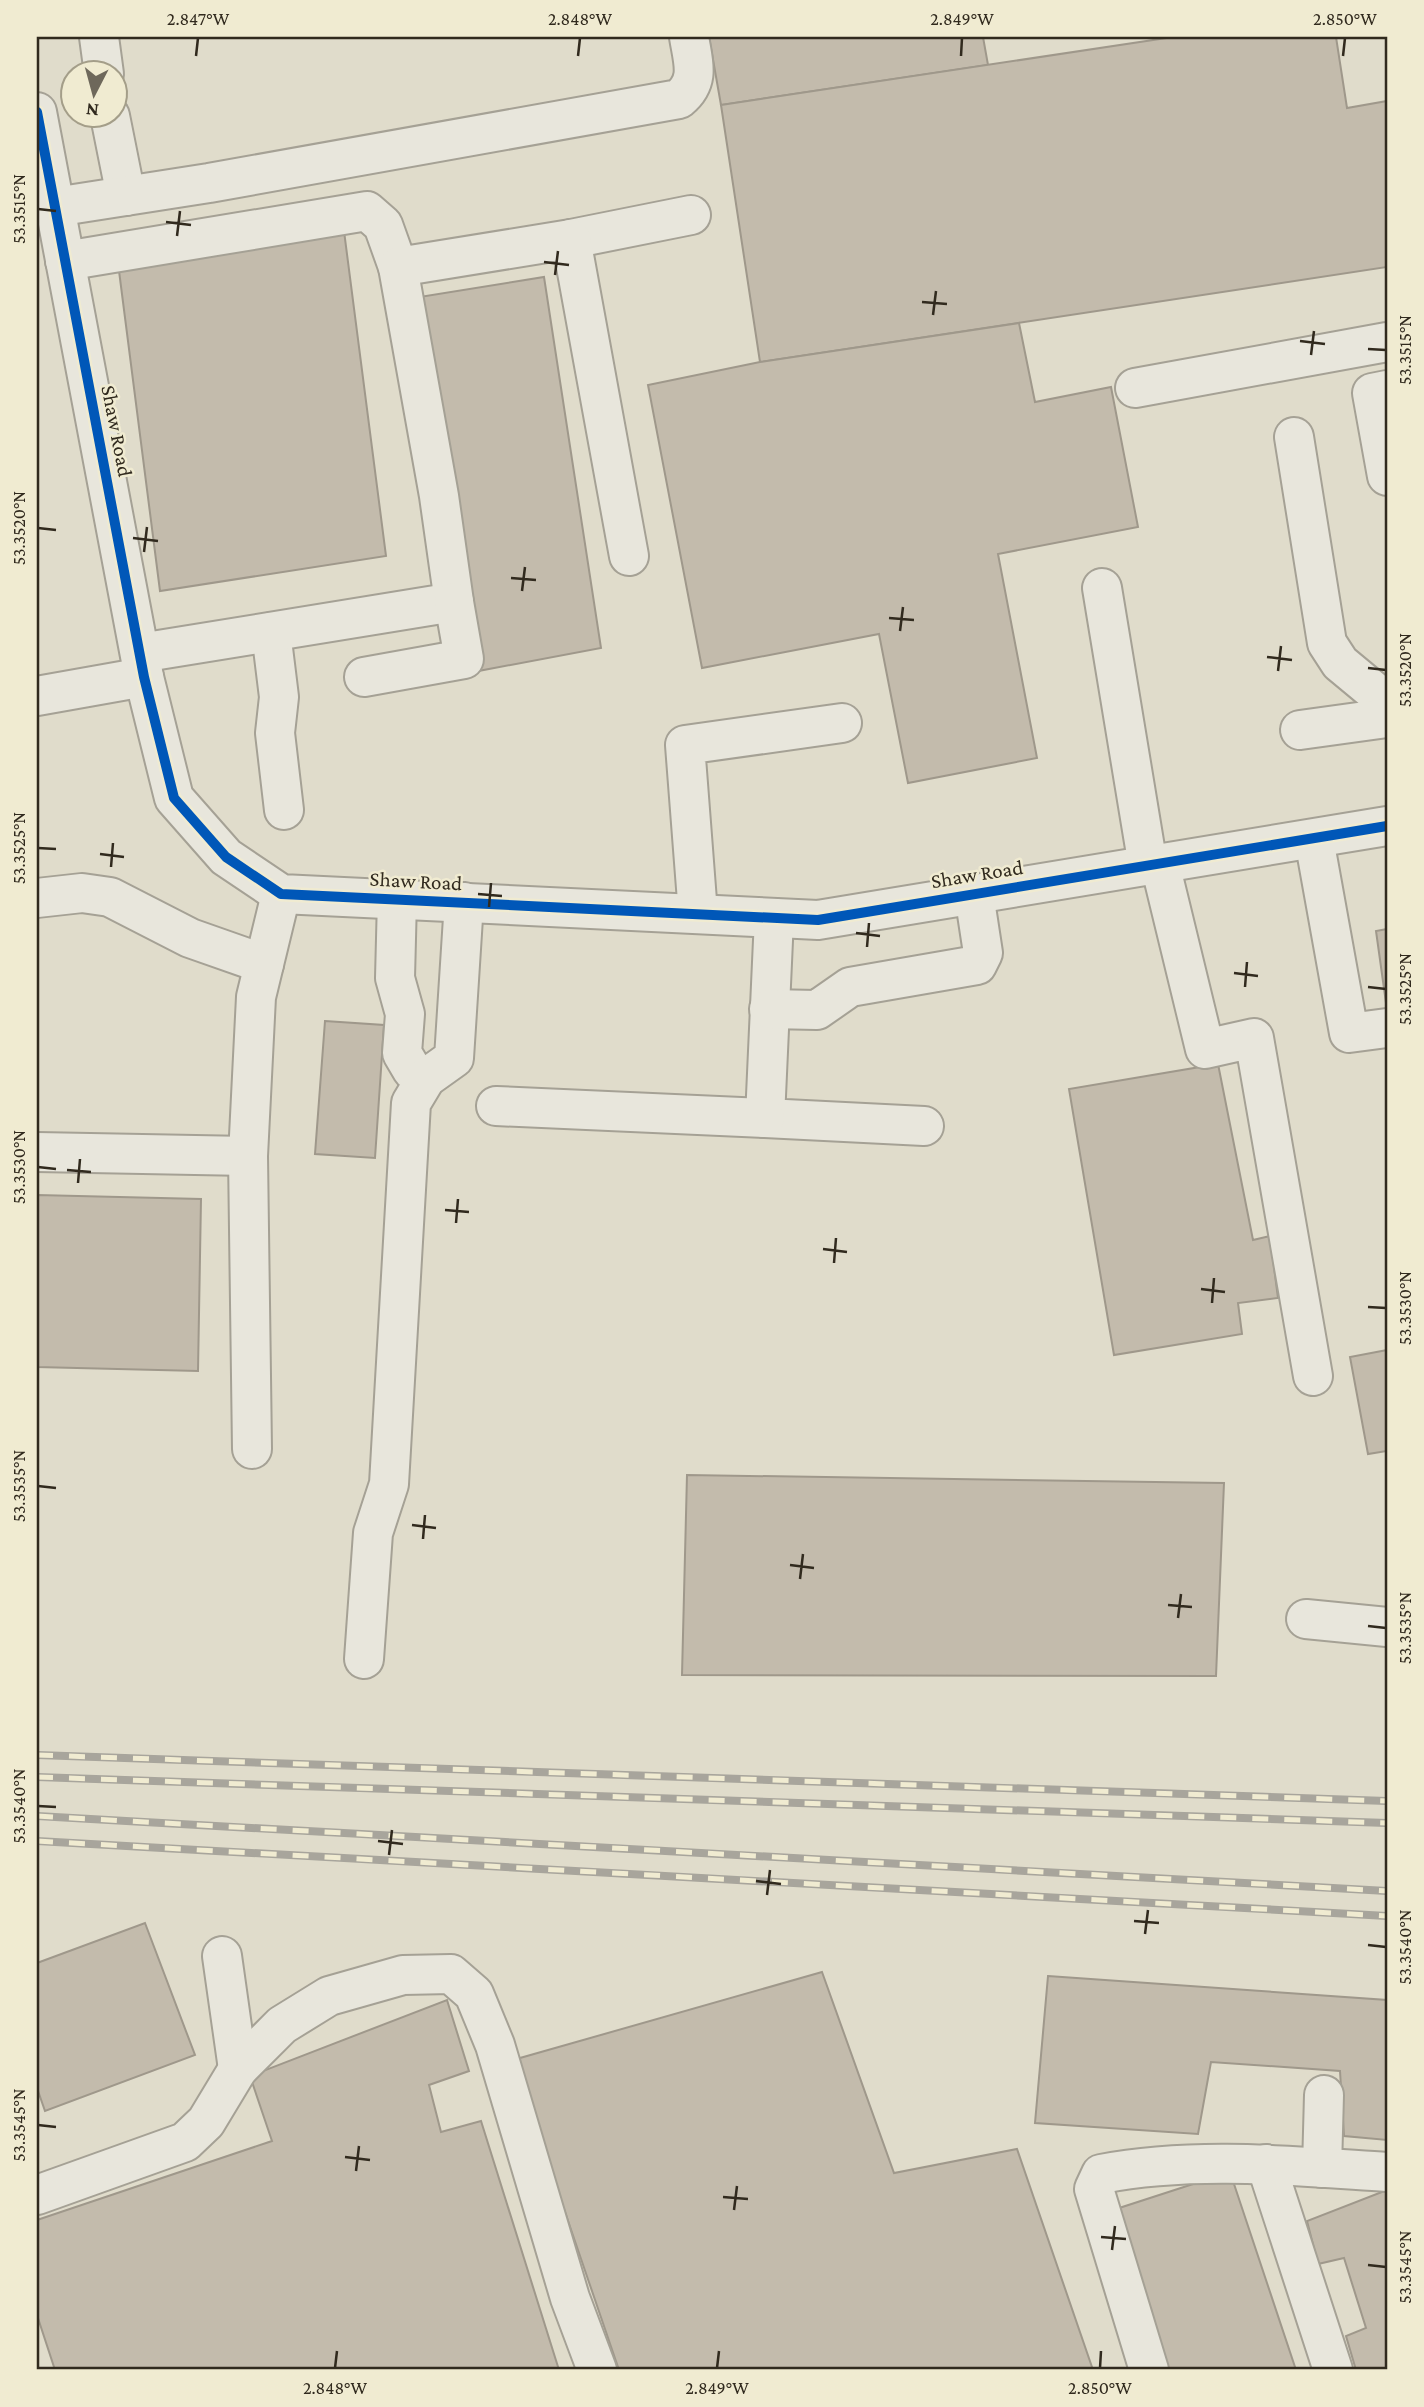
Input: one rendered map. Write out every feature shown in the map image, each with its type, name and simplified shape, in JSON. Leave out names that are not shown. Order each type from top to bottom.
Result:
[{"type":"street","points":[[99,37],[102,60]]},
{"type":"street","points":[[55,207],[679,99],[689,91],[695,76],[689,37]]},
{"type":"street","name":"Shaw Road","points":[[37,112],[142,665],[174,798],[226,857],[281,894],[818,920],[1387,826]]},
{"type":"street","points":[[113,130],[126,196]]},
{"type":"street","points":[[65,261],[367,211],[383,225],[398,267],[439,496],[464,659],[365,677]]},
{"type":"street","points":[[398,267],[571,239],[691,215]]},
{"type":"street","points":[[571,239],[629,556]]},
{"type":"street","points":[[1135,388],[1387,342]]},
{"type":"street","points":[[1387,390],[1372,393],[1387,476]]},
{"type":"street","points":[[1294,437],[1327,643],[1340,663],[1387,702]]},
{"type":"street","points":[[1102,588],[1154,865],[1205,1049],[1254,1038],[1313,1376]]},
{"type":"street","points":[[37,696],[142,665],[271,632],[454,602]]},
{"type":"street","points":[[271,632],[279,696],[275,733],[284,810]]},
{"type":"street","points":[[1300,730],[1387,718]]},
{"type":"street","points":[[698,914],[685,745],[842,723]]},
{"type":"street","points":[[1314,839],[1349,1032],[1387,1028]]},
{"type":"street","points":[[37,898],[82,893],[110,897],[190,938],[264,964]]},
{"type":"street","points":[[252,1449],[248,1156],[256,997],[281,894]]},
{"type":"street","points":[[769,1009],[817,1010],[850,987],[977,965],[983,953],[974,894]]},
{"type":"street","points":[[397,899],[395,978],[405,1014],[402,1053],[412,1069],[426,1078]]},
{"type":"street","points":[[364,1659],[371,1546],[388,1484],[408,1125],[411,1103],[426,1078],[454,1058],[464,902]]},
{"type":"street","points":[[765,1118],[774,918]]},
{"type":"street","points":[[496,1107],[924,1126]]},
{"type":"street","points":[[37,1152],[248,1156]]},
{"type":"street","points":[[1306,1619],[1387,1627]]},
{"type":"street","points":[[222,1956],[238,2069]]},
{"type":"street","points":[[37,2195],[185,2142],[206,2122],[238,2069],[282,2025],[329,1997],[403,1975],[451,1973],[474,1994],[495,2045],[570,2298],[597,2370]]},
{"type":"street","points":[[1322,2168],[1324,2095]]},
{"type":"street","points":[[1266,2164],[1333,2370]]},
{"type":"street","points":[[1149,2370],[1094,2189],[1101,2174],[1132,2168],[1266,2164],[1387,2172]]},
{"type":"building","points":[[709,37],[983,37],[988,65],[721,105]]},
{"type":"building","points":[[1173,37],[1336,37],[1347,108],[1387,101],[1387,267],[760,362],[721,105]]},
{"type":"building","points":[[344,231],[386,556],[160,591],[118,263]]},
{"type":"building","points":[[544,277],[601,648],[473,672],[407,299]]},
{"type":"building","points":[[1019,323],[1035,402],[1111,387],[1138,527],[998,554],[1037,758],[908,783],[879,634],[702,668],[648,385],[760,362]]},
{"type":"building","points":[[1387,929],[1387,1010],[1376,931]]},
{"type":"building","points":[[325,1021],[384,1025],[375,1158],[315,1154]]},
{"type":"building","points":[[1218,1064],[1253,1240],[1270,1236],[1278,1298],[1238,1303],[1242,1334],[1114,1355],[1069,1089]]},
{"type":"building","points":[[37,1195],[201,1199],[198,1371],[37,1367]]},
{"type":"building","points":[[1387,1350],[1387,1451],[1368,1454],[1350,1357]]},
{"type":"building","points":[[687,1475],[1224,1483],[1216,1676],[682,1675]]},
{"type":"building","points":[[145,1923],[195,2055],[45,2111],[37,2088],[37,1963]]},
{"type":"building","points":[[822,1972],[894,2173],[1017,2149],[1093,2370],[619,2370],[513,2060]]},
{"type":"building","points":[[1048,1976],[1387,2000],[1387,2140],[1344,2136],[1340,2071],[1211,2062],[1198,2134],[1035,2123]]},
{"type":"building","points":[[447,2000],[469,2071],[429,2085],[441,2132],[481,2121],[559,2370],[55,2370],[37,2315],[37,2220],[272,2141],[250,2076]]},
{"type":"building","points":[[1230,2172],[1296,2370],[1159,2370],[1110,2211]]},
{"type":"building","points":[[1387,2190],[1387,2370],[1356,2370],[1346,2336],[1366,2328],[1344,2258],[1318,2264],[1307,2221]]},
{"type":"railway","points":[[37,1755],[1387,1801]]},
{"type":"railway","points":[[37,1777],[1387,1823]]},
{"type":"railway","points":[[37,1816],[1387,1891]]},
{"type":"railway","points":[[37,1841],[1387,1916]]},
{"type":"cycle path","points":[[37,112],[144,677],[174,798],[226,857],[281,894],[818,920],[1387,826]]}]
